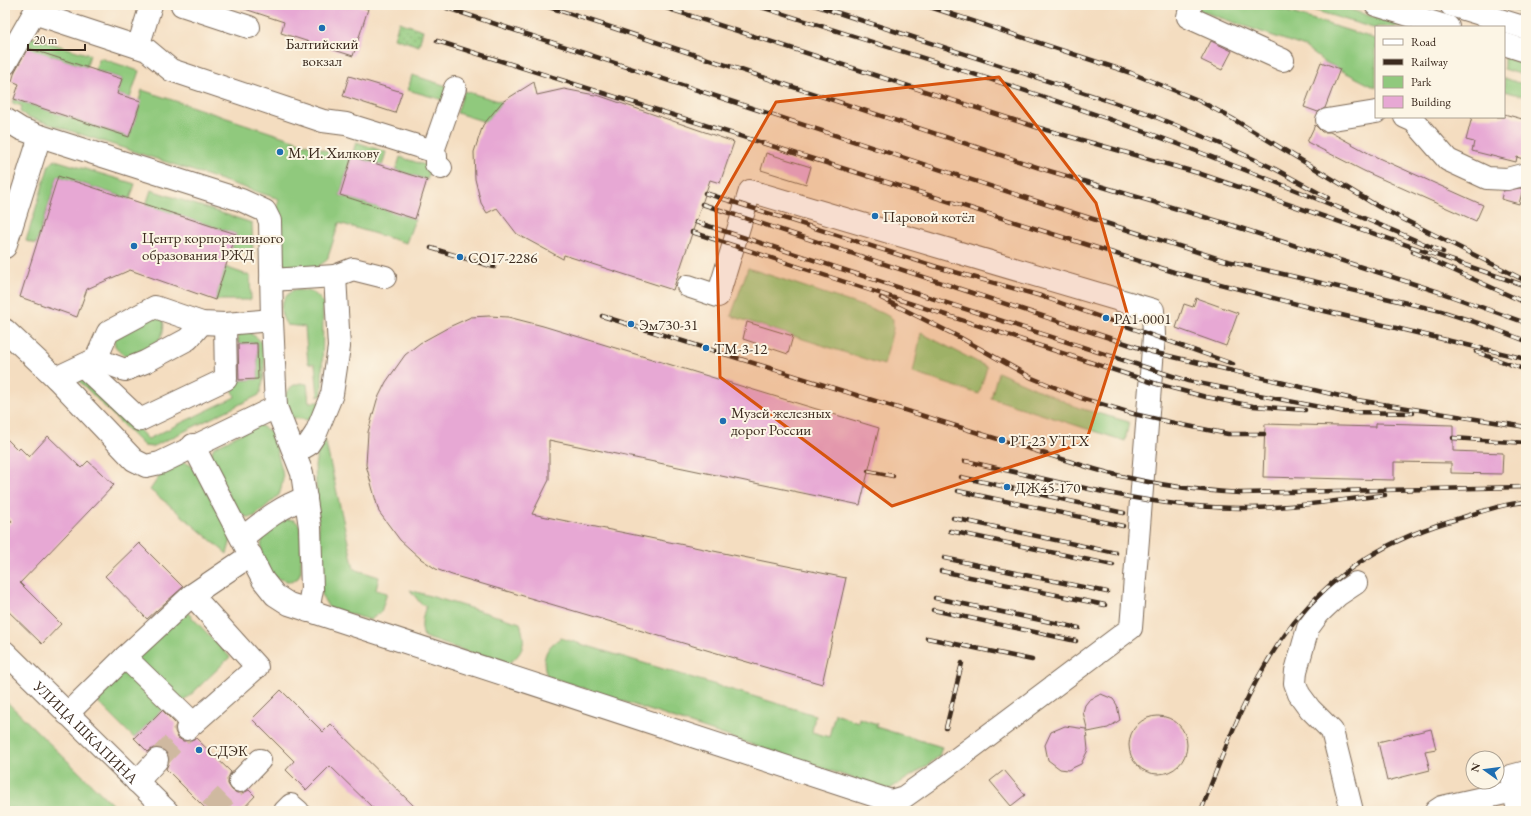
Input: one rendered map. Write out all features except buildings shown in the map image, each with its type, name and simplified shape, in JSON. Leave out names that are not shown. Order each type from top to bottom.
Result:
[{"type":"main road","points":[[138,47],[151,5]]},
{"type":"main road","points":[[182,5],[249,27]]},
{"type":"main road","points":[[1190,5],[1188,17],[1283,60]]},
{"type":"main road","points":[[1376,5],[1445,26]]},
{"type":"main road","points":[[1451,5],[1526,28]]},
{"type":"main road","points":[[5,64],[34,13],[146,50],[171,70],[309,117],[323,121],[346,124],[437,160],[455,88]]},
{"type":"main road","points":[[1505,44],[1526,51]]},
{"type":"main road","points":[[1327,120],[1375,112]]},
{"type":"main road","points":[[1408,118],[1414,120],[1448,160],[1486,178],[1507,179],[1526,174]]},
{"type":"main road","points":[[5,119],[21,129],[40,136],[241,200],[265,211],[270,221],[276,407],[302,473],[310,527],[312,589],[308,611]]},
{"type":"main road","points":[[5,247],[40,136]]},
{"type":"main road","points":[[193,445],[263,580],[275,594],[289,604],[891,801],[904,797],[942,770],[1131,628],[1154,336],[1153,310],[750,191],[718,296],[688,286]]},
{"type":"main road","points":[[271,280],[334,276],[353,269],[385,277]]},
{"type":"main road","points":[[294,453],[308,445],[316,433],[332,394],[339,347],[334,276]]},
{"type":"main road","points":[[90,363],[108,332],[155,307],[202,323],[225,324],[272,320]]},
{"type":"main road","points":[[56,378],[90,363],[125,370],[188,339],[202,323]]},
{"type":"main road","points":[[90,363],[140,420],[226,379],[225,324]]},
{"type":"main road","points":[[5,330],[56,378],[134,460],[146,466],[160,463],[193,445],[276,407]]},
{"type":"main road","points":[[67,714],[192,595],[246,547],[278,510],[292,502],[306,498]]},
{"type":"main road","points":[[1352,811],[1332,731],[1310,709],[1299,694],[1295,683],[1296,670],[1308,628],[1318,613],[1338,595],[1356,583]]},
{"type":"main road","points":[[125,658],[190,726],[257,667],[192,595]]},
{"type":"main road","name":"УЛИЦА ШКАПИНА","points":[[5,652],[167,811]]},
{"type":"main road","points":[[137,782],[157,760]]},
{"type":"main road","points":[[240,781],[260,760]]},
{"type":"main road","points":[[1436,811],[1442,807],[1516,801],[1512,776],[1526,772]]},
{"type":"main road","points":[[285,811],[291,805],[298,811]]},
{"type":"highlighted area","points":[[999,77],[1096,203],[1127,313],[1086,442],[892,506],[720,377],[716,207],[776,102]]},
{"type":"green space","points":[[1200,5],[1266,5],[1375,39],[1375,87],[1323,61],[1305,47],[1198,10]]},
{"type":"green space","points":[[1297,5],[1335,5],[1403,26],[1375,26],[1375,29]]},
{"type":"green space","points":[[1495,5],[1526,5],[1526,9],[1521,13]]},
{"type":"green space","points":[[399,22],[423,30],[419,46],[394,38]]},
{"type":"green space","points":[[31,37],[90,55],[86,67],[23,47]]},
{"type":"green space","points":[[1505,57],[1526,64],[1526,76],[1505,69]]},
{"type":"green space","points":[[100,58],[139,71],[130,98],[117,94],[122,79],[95,70]]},
{"type":"green space","points":[[412,75],[447,86],[443,100],[408,90]]},
{"type":"green space","points":[[1505,78],[1526,85],[1526,97],[1505,91]]},
{"type":"green space","points":[[142,90],[351,159],[340,195],[415,219],[406,243],[339,223],[327,260],[316,268],[294,270],[287,268],[278,255],[277,208],[279,199],[28,117],[20,112],[22,106],[12,103],[14,99],[129,137],[141,102],[139,101]]},
{"type":"green space","points":[[464,91],[502,102],[486,122],[457,113]]},
{"type":"green space","points":[[356,142],[386,152],[382,166],[352,156]]},
{"type":"green space","points":[[400,157],[431,167],[427,180],[396,170]]},
{"type":"green space","points":[[55,160],[135,184],[130,199],[58,176],[36,244],[26,241],[49,165]]},
{"type":"green space","points":[[151,190],[252,223],[253,255],[232,248],[236,234],[146,205]]},
{"type":"green space","points":[[225,267],[250,276],[251,300],[215,300]]},
{"type":"green space","points":[[748,268],[883,313],[893,319],[893,329],[884,365],[731,316]]},
{"type":"green space","points":[[293,290],[311,292],[323,303],[322,396],[318,396],[315,364],[308,363],[305,327],[287,325],[282,315],[281,306],[285,298]]},
{"type":"green space","points":[[152,317],[162,317],[164,325],[163,333],[159,340],[147,350],[131,355],[123,355],[115,346],[114,339]]},
{"type":"green space","points":[[251,329],[251,334],[262,343],[264,353],[263,379],[259,395],[152,447],[144,446],[76,378],[79,375],[103,392],[148,439],[235,397],[231,385],[234,381],[258,379],[257,343],[238,344],[238,337],[241,332]]},
{"type":"green space","points":[[921,333],[987,367],[979,394],[913,373]]},
{"type":"green space","points":[[998,372],[1079,408],[1129,422],[1125,441],[991,398]]},
{"type":"green space","points":[[300,383],[307,384],[309,402],[321,402],[315,415],[308,420],[289,417],[283,398],[292,386]]},
{"type":"green space","points":[[259,425],[272,432],[283,479],[279,495],[255,516],[249,518],[237,512],[212,463],[211,454],[214,447]]},
{"type":"green space","points":[[325,439],[354,569],[379,577],[376,590],[387,593],[381,612],[370,620],[329,608],[322,596],[315,465],[317,455]]},
{"type":"green space","points":[[182,461],[192,466],[232,536],[227,554],[150,490],[164,469]]},
{"type":"green space","points":[[286,519],[294,520],[299,524],[301,535],[301,571],[298,578],[291,582],[272,577],[261,548],[264,537],[268,531],[276,524]]},
{"type":"green space","points":[[410,590],[520,623],[523,642],[520,652],[506,665],[424,637],[422,622],[426,606],[421,604]]},
{"type":"green space","points":[[184,609],[230,657],[179,706],[133,660]]},
{"type":"green space","points":[[561,638],[815,715],[812,732],[829,737],[835,713],[858,722],[859,718],[877,724],[876,727],[942,747],[939,756],[927,766],[888,790],[547,676],[544,664],[546,654],[551,645]]},
{"type":"green space","points":[[127,666],[165,707],[134,738],[95,699]]},
{"type":"green space","points":[[5,700],[119,811],[5,811]]},
{"type":"tunnel","points":[[157,760],[187,729]]},
{"type":"tunnel","points":[[210,811],[240,781]]},
{"type":"railway","points":[[543,5],[1046,170],[1228,224],[1439,292],[1526,323]]},
{"type":"railway","points":[[657,5],[1036,127],[1198,173],[1526,286]]},
{"type":"railway","points":[[755,5],[1020,89],[1126,125],[1278,183],[1443,252]]},
{"type":"railway","points":[[814,5],[1146,113],[1221,144],[1275,169],[1328,198]]},
{"type":"railway","points":[[924,5],[1131,73],[1198,100],[1233,119],[1379,207],[1526,281]]},
{"type":"railway","points":[[447,8],[1039,202],[1223,260],[1441,311],[1526,341]]},
{"type":"railway","points":[[437,41],[1174,272],[1312,308],[1526,359]]},
{"type":"railway","points":[[705,193],[937,267],[1041,296],[1233,364]]},
{"type":"railway","points":[[702,204],[1152,352],[1357,400],[1526,427]]},
{"type":"railway","points":[[696,222],[1188,381],[1345,412],[1413,413]]},
{"type":"railway","points":[[692,232],[1157,384],[1206,397],[1253,406],[1305,410]]},
{"type":"railway","points":[[431,248],[494,267]]},
{"type":"railway","points":[[1413,252],[1526,303]]},
{"type":"railway","points":[[881,298],[961,338],[1032,378],[1081,398],[1134,414],[1228,434],[1264,434]]},
{"type":"railway","points":[[602,316],[1094,469],[1148,482],[1184,488],[1240,493],[1526,487]]},
{"type":"railway","points":[[1476,352],[1526,370]]},
{"type":"railway","points":[[1453,438],[1526,443]]},
{"type":"railway","points":[[965,461],[1101,492],[1205,507],[1276,507],[1385,495]]},
{"type":"railway","points":[[868,471],[893,476]]},
{"type":"railway","points":[[961,477],[1124,513]]},
{"type":"railway","points":[[958,491],[1123,526]]},
{"type":"railway","points":[[1201,811],[1240,714],[1262,671],[1287,632],[1317,597],[1353,567],[1397,541],[1450,521],[1497,507],[1526,502]]},
{"type":"railway","points":[[953,518],[1116,553]]},
{"type":"railway","points":[[950,531],[1113,565]]},
{"type":"railway","points":[[944,558],[1107,592]]},
{"type":"railway","points":[[941,571],[1105,605]]},
{"type":"railway","points":[[935,598],[1079,628]]},
{"type":"railway","points":[[933,610],[1076,641]]},
{"type":"railway","points":[[927,638],[1032,660]]},
{"type":"railway","points":[[946,728],[962,663]]},
{"type":"place","name":"Балтийский вокзал","points":[[322,28]]},
{"type":"place","name":"М. И. Хилкову","points":[[280,152]]},
{"type":"place","name":"Паровой котёл","points":[[875,216]]},
{"type":"place","name":"Центр корпоративного образования РЖД","points":[[134,246]]},
{"type":"place","name":"СО17-2286","points":[[460,257]]},
{"type":"place","name":"РА1-0001","points":[[1106,318]]},
{"type":"place","name":"Эм730-31","points":[[631,324]]},
{"type":"place","name":"ТМ-3-12","points":[[706,348]]},
{"type":"place","name":"Музей железных дорог России","points":[[723,421]]},
{"type":"place","name":"РТ-23 УТТХ","points":[[1002,440]]},
{"type":"place","name":"ДЖ45-170","points":[[1007,487]]},
{"type":"place","name":"СДЭК","points":[[199,750]]}]
